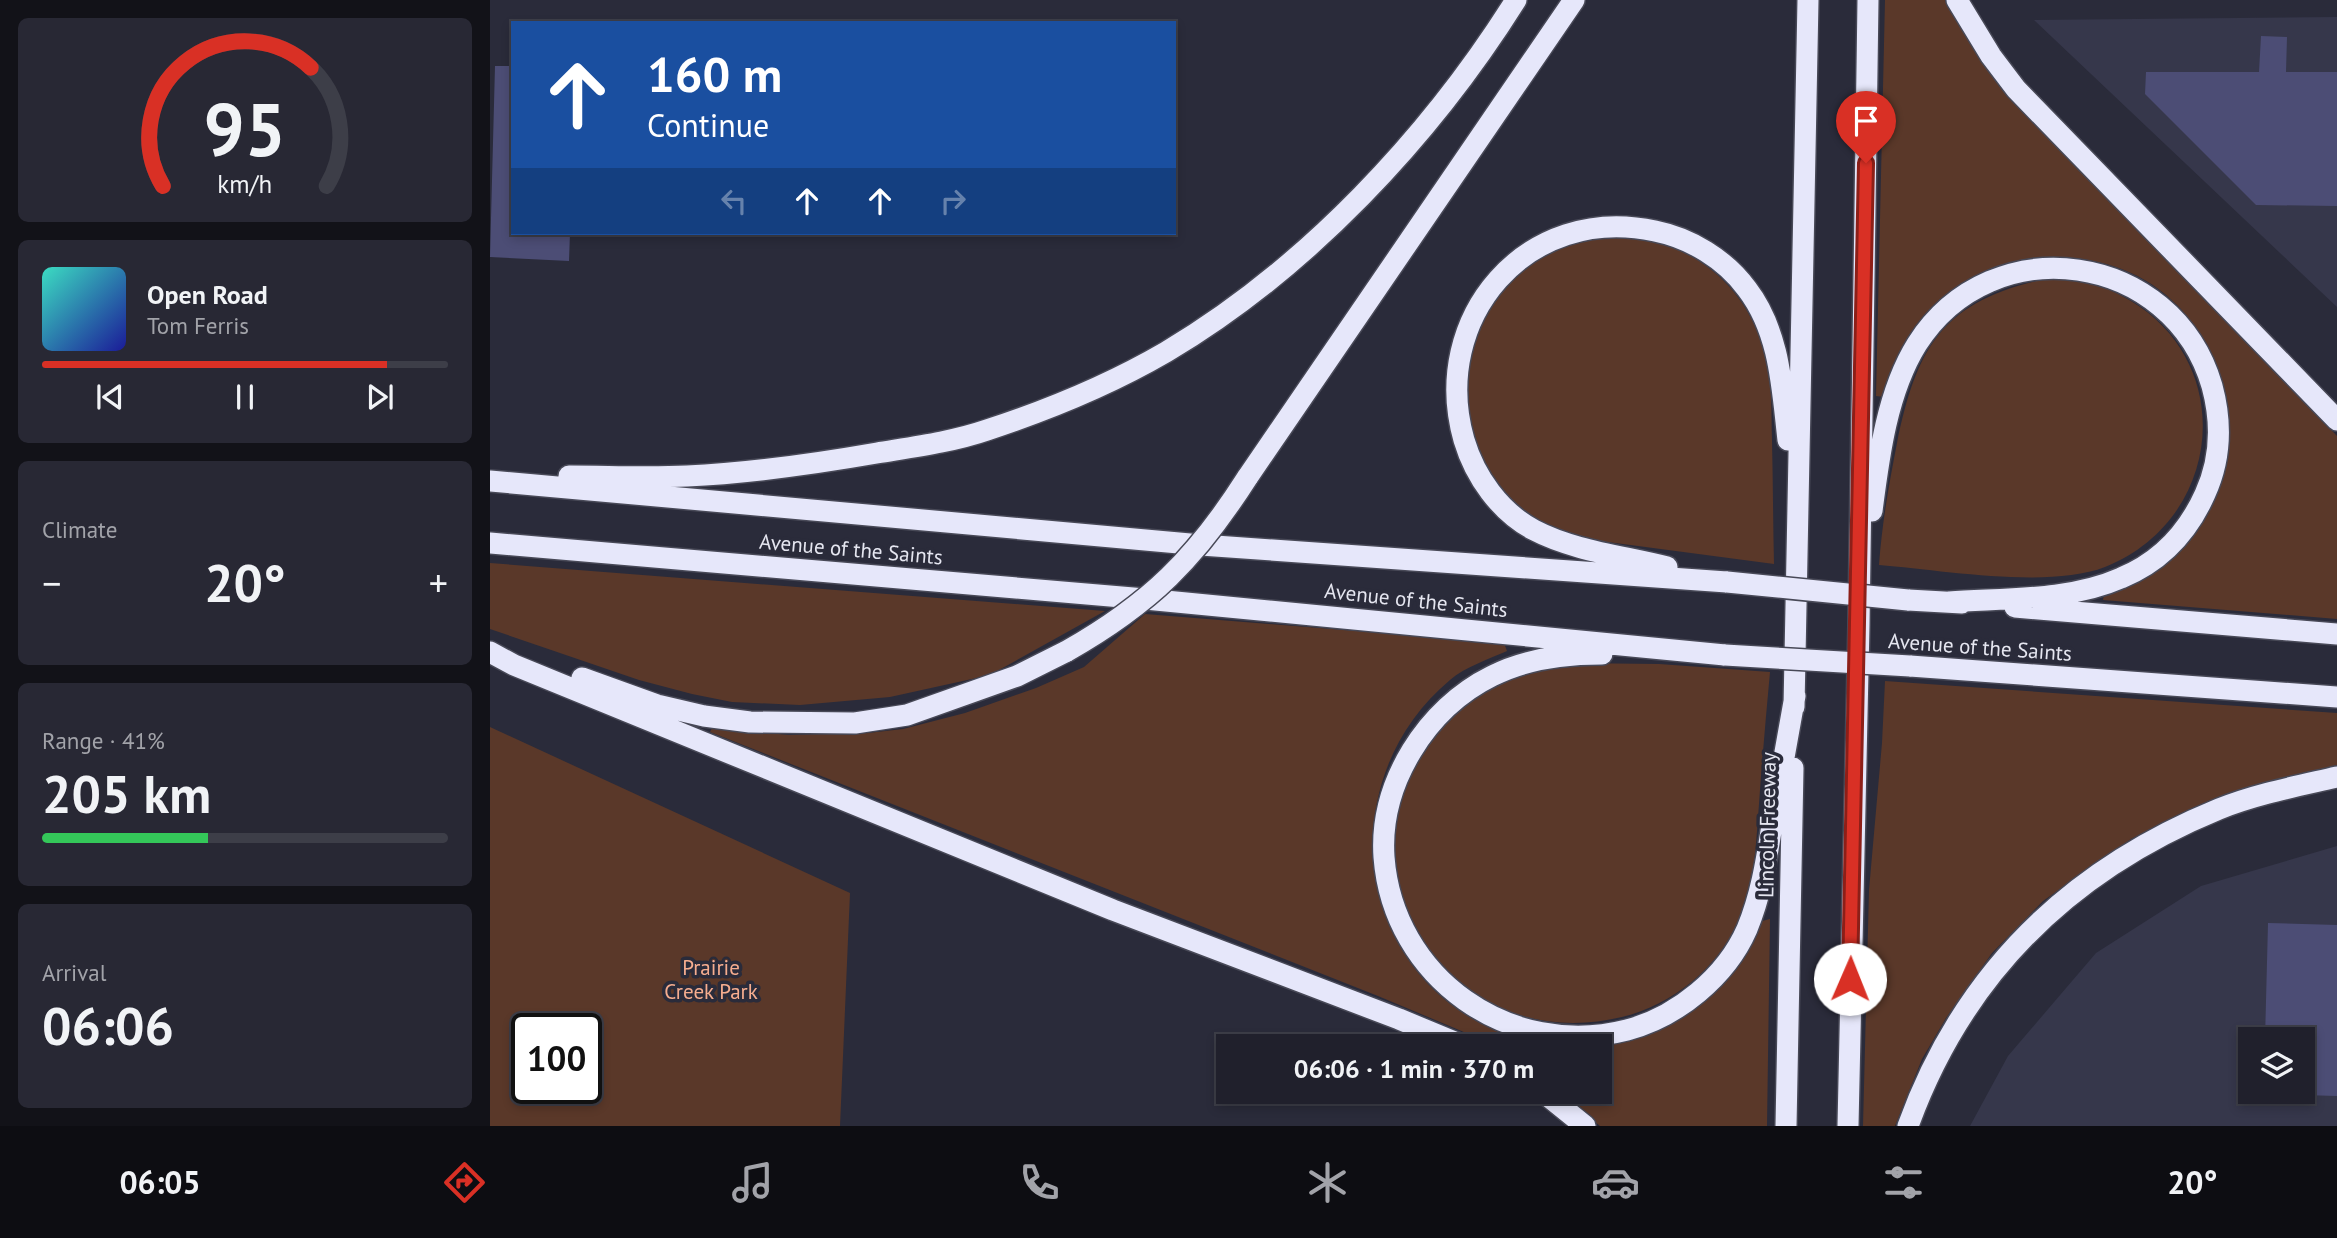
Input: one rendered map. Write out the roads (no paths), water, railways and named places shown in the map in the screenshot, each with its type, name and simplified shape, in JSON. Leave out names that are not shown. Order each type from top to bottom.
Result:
[{"type":"highway","points":[[490,480],[687,476],[806,465],[907,448],[984,431],[1044,410],[1166,352],[1221,316],[1282,270],[1346,211],[1404,148],[1483,52],[1516,0]]},
{"type":"highway","points":[[490,650],[518,654],[657,705],[750,722],[801,724],[855,723],[907,715],[1017,676],[1068,652],[1114,624],[1182,565],[1220,520],[1574,0]]},
{"type":"highway","points":[[1797,525],[1808,0]]},
{"type":"highway","points":[[1848,1126],[1859,625],[1868,0]]},
{"type":"highway","points":[[1957,0],[1991,56],[2016,89],[2337,419]]},
{"type":"highway","points":[[1727,582],[1582,547],[1535,530],[1494,498],[1477,472],[1459,424],[1455,393],[1462,342],[1486,293],[1522,257],[1542,245],[1592,228],[1644,228],[1690,242],[1733,272],[1748,289],[1772,336],[1780,368],[1797,525]]},
{"type":"highway","points":[[1859,625],[1875,490],[1886,426],[1900,382],[1917,344],[1938,318],[1961,297],[1993,279],[2023,270],[2056,268],[2093,272],[2122,282],[2151,298],[2175,321],[2194,345],[2208,374],[2218,407],[2219,441],[2213,476],[2197,513],[2175,542],[2149,564],[2120,579],[2077,592],[1950,602]]},
{"type":"highway","name":"Avenue of the Saints","points":[[490,480],[1187,544],[1727,582],[1908,600],[2337,634]]},
{"type":"highway","name":"Lincoln Freeway","points":[[1786,1126],[1797,525]]},
{"type":"highway","name":"Avenue of the Saints","points":[[490,543],[1144,599],[1726,655],[2337,697]]},
{"type":"highway","points":[[490,650],[514,665],[1113,910],[1435,1034]]},
{"type":"highway","points":[[1726,655],[1584,654],[1538,660],[1493,675],[1465,692],[1436,717],[1413,749],[1395,783],[1387,820],[1384,856],[1391,894],[1402,925],[1423,958],[1445,984],[1473,1007],[1506,1025],[1543,1035],[1582,1037],[1612,1034],[1647,1025],[1676,1009],[1705,987],[1746,931],[1762,886],[1795,696]]},
{"type":"highway","points":[[1908,1126],[1938,1054],[1962,1014],[1991,973],[2063,899],[2148,842],[2221,808],[2337,778]]},
{"type":"highway","points":[[1558,1104],[1586,1126]]},
{"type":"park label","name":"Prairie Creek Park","points":[[711,979]]}]
